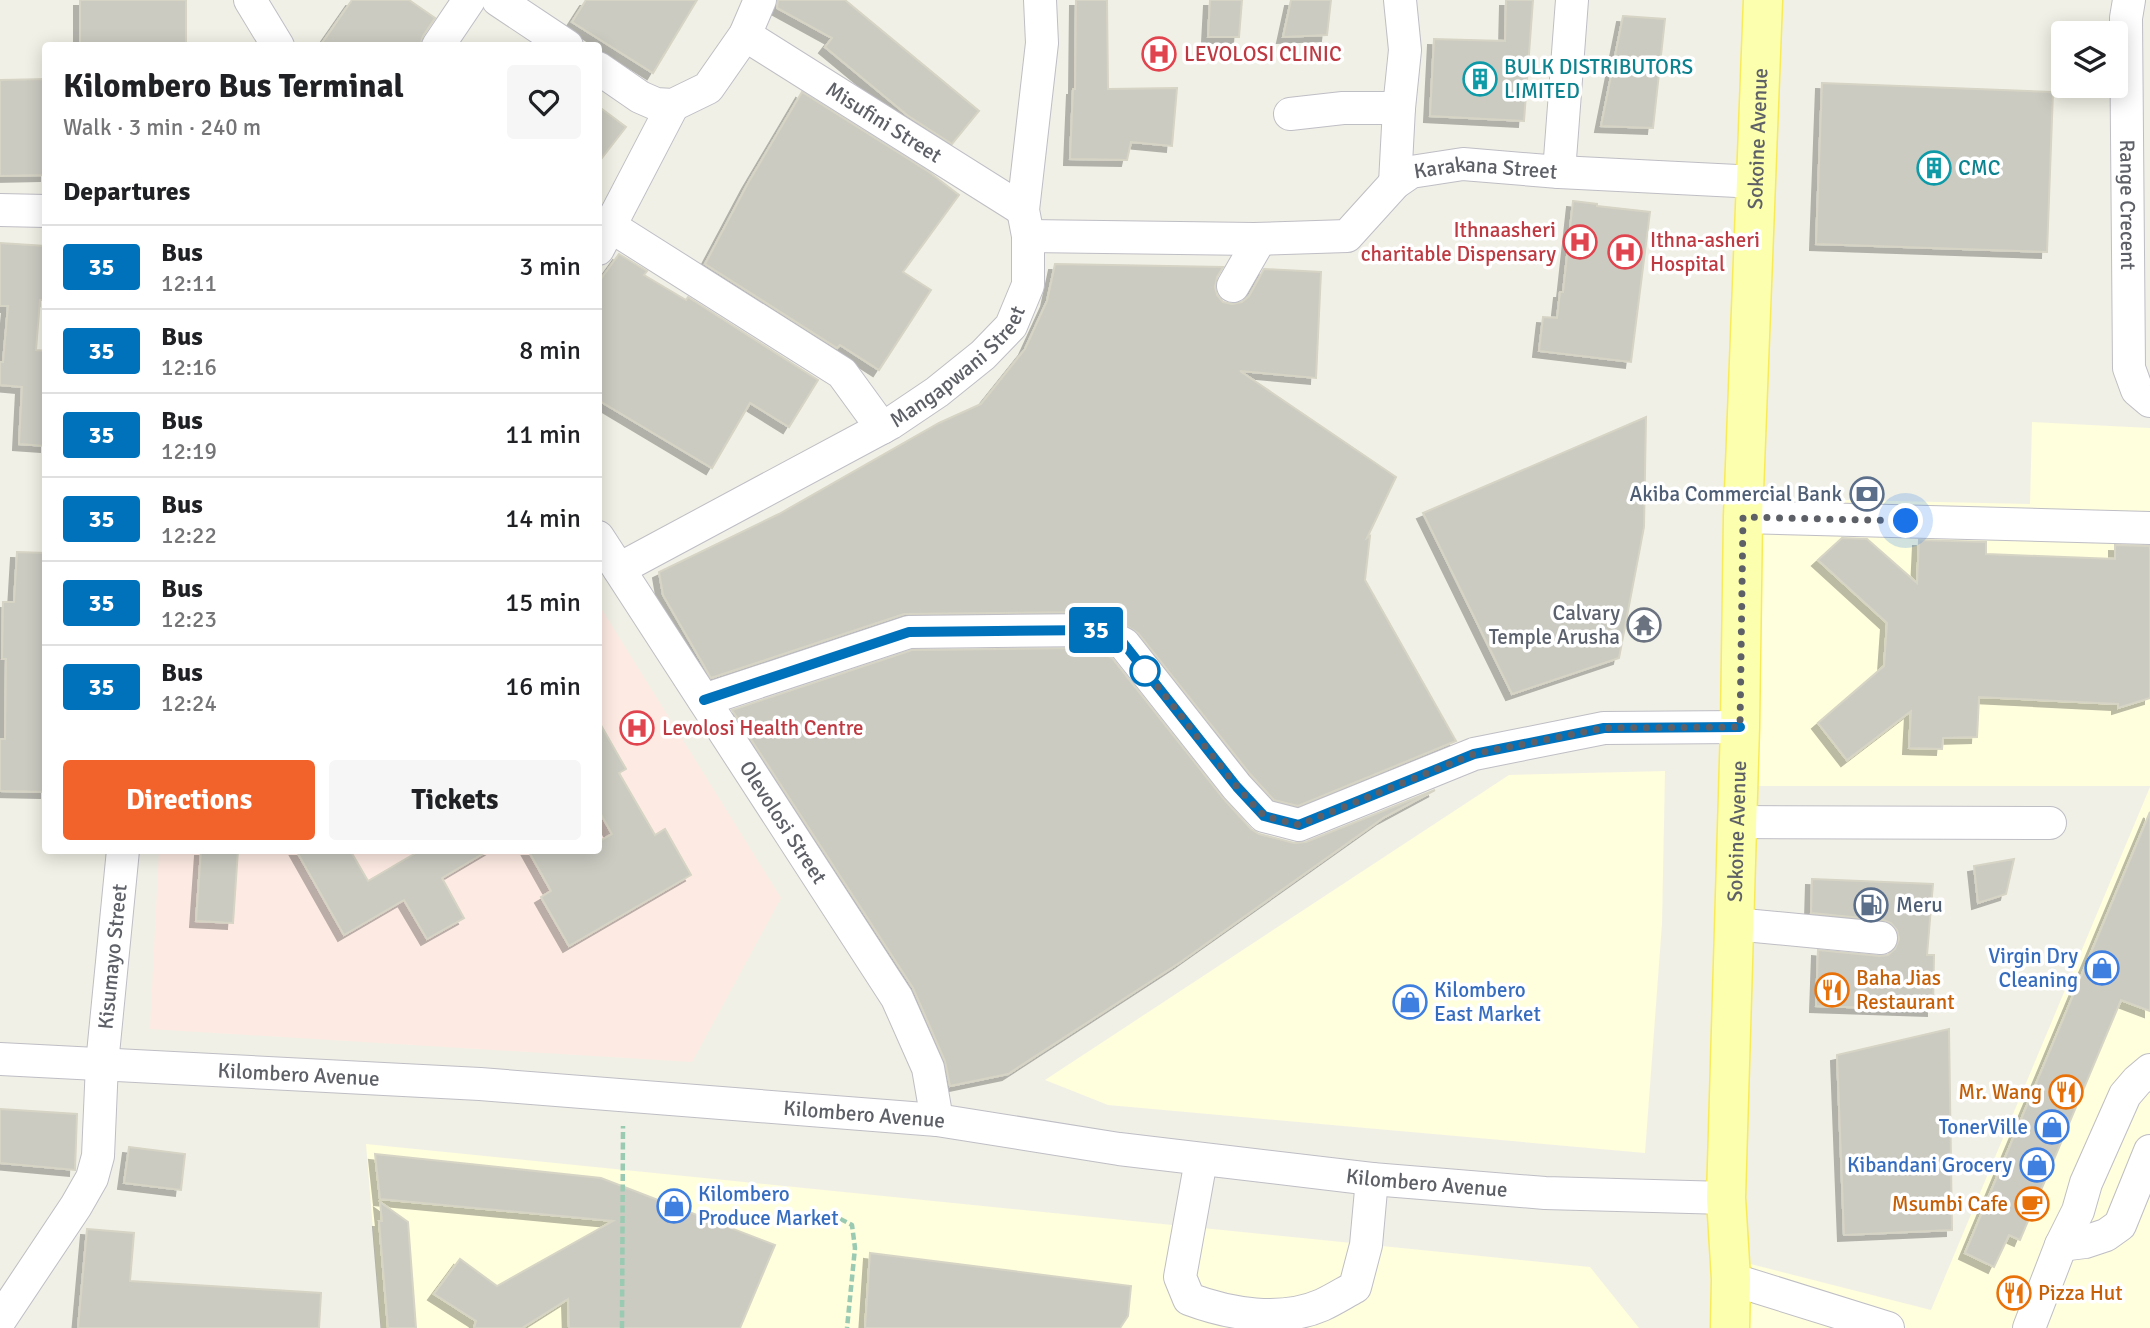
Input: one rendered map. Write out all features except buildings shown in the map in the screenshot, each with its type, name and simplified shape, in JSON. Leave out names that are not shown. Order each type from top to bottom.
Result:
[{"type":"main road","name":"Sokoine Avenue","points":[[1730,1328],[1731,1279],[1726,1198],[1740,727],[1743,517],[1763,0]]},
{"type":"street","points":[[250,0],[276,42]]},
{"type":"street","points":[[441,42],[469,0]]},
{"type":"street","points":[[498,0],[561,42]]},
{"type":"street","points":[[602,71],[640,97],[656,104],[673,105],[708,88],[745,35],[760,0]]},
{"type":"street","name":"Mangapwani Street","points":[[619,569],[882,428],[937,392],[983,355],[1011,326],[1028,285],[1026,223],[1042,43],[1040,0]]},
{"type":"street","points":[[1395,183],[1405,50],[1400,0]]},
{"type":"street","points":[[1559,172],[1572,0]]},
{"type":"street","name":"Range Crecent","points":[[2129,0],[2126,18],[2129,368],[2137,390],[2150,401]]},
{"type":"street","name":"Misufini Street","points":[[745,35],[1026,223]]},
{"type":"street","points":[[673,105],[604,238],[842,373],[882,428]]},
{"type":"street","points":[[1290,114],[1343,108],[1399,108]]},
{"type":"street","name":"Karakana Street","points":[[1026,223],[1260,239],[1347,236],[1395,183],[1411,172],[1462,164],[1757,182]]},
{"type":"street","points":[[0,210],[42,211]]},
{"type":"street","points":[[1233,286],[1260,239]]},
{"type":"street","points":[[1743,517],[2150,528]]},
{"type":"street","name":"Olevolosi Street","points":[[602,543],[897,998],[928,1068],[937,1120]]},
{"type":"street","points":[[704,700],[909,632],[1098,630],[1124,644],[1237,787],[1264,816],[1299,825],[1474,754],[1604,728],[1740,727]]},
{"type":"street","points":[[1737,821],[2050,823]]},
{"type":"street","name":"Kisumayo Street","points":[[0,1320],[92,1178],[97,1156],[123,854]]},
{"type":"street","points":[[1734,924],[1881,938]]},
{"type":"street","name":"Kilombero Avenue","points":[[0,1059],[480,1084],[937,1120],[1119,1149],[1372,1179],[1545,1193],[1726,1198]]},
{"type":"street","points":[[2029,1328],[2061,1245],[2078,1211],[2086,1183],[2125,1095],[2150,1070]]},
{"type":"street","points":[[2061,1245],[2085,1242],[2106,1235],[2120,1224],[2150,1151]]},
{"type":"street","points":[[1201,1160],[1180,1277],[1189,1299],[1213,1308],[1242,1313],[1287,1314],[1320,1306],[1355,1287],[1366,1245],[1372,1179]]},
{"type":"street","points":[[1731,1279],[1888,1328]]},
{"type":"path","points":[[622,1328],[623,1095]]},
{"type":"path","points":[[831,1214],[852,1225],[855,1248],[847,1328]]},
{"type":"shaded area","points":[[2032,422],[2150,428],[2150,786],[1743,786],[1751,498],[2030,504]]},
{"type":"shaded area","name":"Levolosi Health Centre","points":[[602,610],[781,898],[692,1062],[150,1029],[159,854],[602,854]]},
{"type":"shaded area","name":"Kilombero East Market","points":[[1665,771],[1662,924],[1645,1153],[1108,1105],[1045,1080],[1509,775]]},
{"type":"shaded area","points":[[2150,787],[2150,1328],[1738,1328],[1739,1261],[1931,1310]]},
{"type":"shaded area","name":"Kilombero Produce Market","points":[[366,1144],[1590,1267],[1639,1328],[381,1328]]},
{"type":"bus line","name":"35","points":[[704,700],[909,632],[1098,630],[1124,644],[1237,787],[1264,816],[1299,825],[1474,754],[1604,728],[1740,727]]},
{"type":"place","name":"LEVOLOSI CLINIC","points":[[1159,54]]},
{"type":"place","name":"BULK DISTRIBUTORS LIMITED","points":[[1480,79]]},
{"type":"place","name":"CMC","points":[[1934,168]]},
{"type":"place","name":"Ithnaasheri charitable Dispensary","points":[[1580,242]]},
{"type":"place","name":"Ithna-asheri Hospital","points":[[1625,252]]},
{"type":"place","name":"Akiba Commercial Bank","points":[[1867,494]]},
{"type":"place","name":"Calvary Temple Arusha","points":[[1644,625]]},
{"type":"place","name":"Levolosi Health Centre","points":[[637,728]]},
{"type":"place","name":"Meru","points":[[1871,905]]},
{"type":"place","name":"Virgin Dry Cleaning","points":[[2102,968]]},
{"type":"place","name":"Baha Jias Restaurant","points":[[1832,990]]},
{"type":"place","name":"Kilombero East Market","points":[[1410,1002]]},
{"type":"place","name":"Mr. Wang","points":[[2066,1092]]},
{"type":"place","name":"TonerVille","points":[[2052,1127]]},
{"type":"place","name":"Kibandani Grocery","points":[[2037,1165]]},
{"type":"place","name":"Msumbi Cafe","points":[[2032,1204]]},
{"type":"place","name":"Kilombero Produce Market","points":[[674,1206]]},
{"type":"place","name":"Pizza Hut","points":[[2014,1293]]},
{"type":"route","points":[[1145,671],[1140,664],[1237,787],[1264,816],[1299,825],[1474,754],[1604,728],[1740,727],[1743,517],[1906,521]]}]
